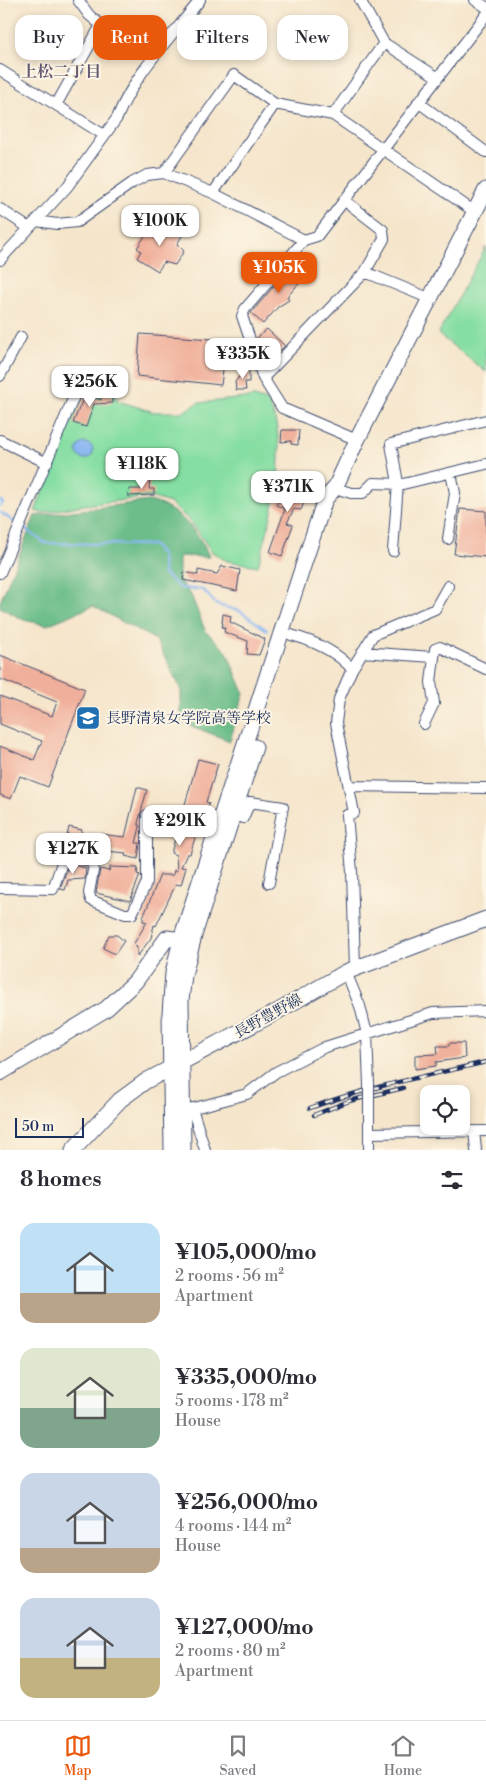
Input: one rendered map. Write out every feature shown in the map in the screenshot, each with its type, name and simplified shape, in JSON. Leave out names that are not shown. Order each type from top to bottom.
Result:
[{"type":"street","points":[[56,105],[101,25],[89,15],[78,0]]},
{"type":"street","points":[[0,260],[67,187],[117,118],[122,105],[154,54],[200,0]]},
{"type":"street","points":[[360,0],[384,43],[437,77]]},
{"type":"street","points":[[475,0],[486,6]]},
{"type":"street","points":[[357,440],[282,408],[263,378],[242,316],[245,309],[304,240],[317,236],[486,15]]},
{"type":"street","points":[[333,115],[384,43]]},
{"type":"street","points":[[0,70],[104,135]]},
{"type":"street","points":[[164,173],[234,75],[275,104],[333,115],[381,150],[475,212]]},
{"type":"street","points":[[418,102],[486,152]]},
{"type":"street","points":[[213,193],[275,104]]},
{"type":"street","points":[[0,208],[32,224],[77,222],[132,182],[147,175],[164,173],[213,193],[304,240]]},
{"type":"street","points":[[187,940],[233,815],[330,517],[335,488],[357,440],[486,190]]},
{"type":"street","points":[[263,378],[365,272],[384,239],[383,230],[344,200]]},
{"type":"street","points":[[365,272],[431,299]]},
{"type":"street","points":[[0,376],[21,337]]},
{"type":"street","points":[[2,568],[80,382]]},
{"type":"street","points":[[393,551],[398,483],[391,444],[486,420]]},
{"type":"street","points":[[0,440],[47,464]]},
{"type":"street","points":[[335,488],[351,493],[364,493],[373,483],[403,484],[486,464]]},
{"type":"street","points":[[448,539],[455,493],[451,473]]},
{"type":"street","points":[[172,1150],[176,1067],[187,940],[325,499],[335,488]]},
{"type":"street","points":[[369,1150],[367,1034],[350,970],[352,872],[347,815],[354,813],[342,761],[336,723],[338,699],[352,669],[373,635],[435,609],[448,586]]},
{"type":"street","points":[[291,634],[309,640],[344,660],[352,669]]},
{"type":"street","points":[[424,724],[434,703],[431,682],[435,649],[440,647],[486,668]]},
{"type":"street","points":[[362,652],[433,657]]},
{"type":"street","points":[[349,786],[486,788]]},
{"type":"street","points":[[233,815],[243,818],[250,802],[283,807],[269,883]]},
{"type":"street","points":[[0,888],[53,889],[63,860],[66,857],[74,858],[94,865],[89,893],[91,900],[125,914],[132,914],[147,882],[147,815]]},
{"type":"street","name":"長野豊野線","points":[[73,1150],[120,1100],[146,1081],[176,1067],[350,970],[486,919]]},
{"type":"street","points":[[0,1073],[106,1009],[134,982],[167,938],[187,940]]},
{"type":"street","points":[[187,1110],[247,1094],[292,1063],[325,1048],[367,1034],[433,1014],[486,1011]]},
{"type":"street","points":[[176,1067],[187,1110],[205,1150]]},
{"type":"street","points":[[184,1150],[187,1110]]},
{"type":"street","points":[[474,1131],[476,1150]]},
{"type":"street","points":[[368,1133],[486,1131]]},
{"type":"green space","points":[[486,247],[486,372],[438,334]]},
{"type":"green space","points":[[83,392],[115,392],[118,401],[154,412],[183,412],[198,403],[254,397],[267,401],[275,419],[279,460],[269,527],[258,566],[227,561],[212,552],[191,522],[170,503],[150,497],[84,505],[42,513],[35,511]]},
{"type":"green space","points":[[149,501],[168,508],[177,514],[199,538],[209,557],[179,556],[179,580],[191,595],[205,630],[227,652],[244,693],[230,741],[181,722],[181,689],[156,640],[93,606],[47,625],[24,620],[0,607],[0,602],[35,516]]},
{"type":"water","points":[[82,443],[88,443],[93,448],[91,457],[82,459],[77,454],[77,448]]},
{"type":"building","points":[[153,224],[160,230],[167,224],[182,236],[177,244],[184,251],[175,265],[164,262],[158,271],[137,258],[141,251],[137,248]]},
{"type":"building","points":[[293,264],[308,277],[301,281],[287,297],[289,300],[278,307],[263,324],[251,313]]},
{"type":"building","points":[[267,329],[285,346],[278,352],[276,350],[268,359],[262,353],[260,349],[263,345],[257,338]]},
{"type":"building","points":[[140,334],[227,340],[221,385],[137,376]]},
{"type":"building","points":[[249,364],[249,382],[245,382],[246,390],[236,390],[235,382]]},
{"type":"building","points":[[85,394],[101,400],[101,394],[112,394],[112,403],[94,404],[86,427],[73,423]]},
{"type":"building","points":[[282,430],[299,430],[298,445],[291,444],[291,441],[281,442]]},
{"type":"building","points":[[289,477],[305,486],[302,491],[307,496],[301,510],[294,509],[287,523],[293,525],[282,556],[270,552],[285,509],[276,505],[283,495],[281,494]]},
{"type":"building","points":[[150,479],[149,489],[154,489],[154,495],[128,496],[129,489],[141,489],[142,480]]},
{"type":"building","points":[[460,509],[486,511],[486,557],[454,554]]},
{"type":"building","points":[[222,566],[240,570],[237,591],[183,580],[184,572],[198,575],[198,570],[217,574]]},
{"type":"building","points":[[223,614],[231,616],[230,622],[265,639],[259,655],[247,654],[248,641],[224,632],[225,628],[222,627]]},
{"type":"building","points":[[0,655],[85,689],[48,787],[20,776],[11,799],[0,795],[0,746],[34,760],[42,741],[0,724],[0,696],[52,716],[57,702],[0,679]]},
{"type":"building","points":[[198,759],[218,764],[206,802],[209,803],[202,822],[200,822],[190,854],[187,854],[181,867],[186,868],[181,885],[176,884],[156,926],[154,925],[151,938],[137,957],[137,947],[133,945],[147,922],[143,921],[143,918],[160,875],[173,875],[174,870],[177,871],[176,855],[171,853]]},
{"type":"building","points":[[137,787],[147,790],[138,823],[140,827],[136,843],[140,843],[138,859],[125,856],[126,853],[106,851],[106,846],[99,845],[100,834],[125,837]]},
{"type":"building","points":[[154,817],[166,819],[164,831],[154,829]]},
{"type":"building","points":[[69,827],[82,830],[76,851],[64,849]]},
{"type":"building","points":[[69,864],[86,868],[85,879],[68,880],[65,890],[60,889]]},
{"type":"building","points":[[110,867],[138,868],[137,874],[140,875],[130,901],[96,893],[100,869],[109,871]]},
{"type":"building","points":[[109,935],[117,935],[124,941],[115,954],[103,948]]},
{"type":"building","points":[[449,1043],[464,1043],[465,1058],[436,1062],[436,1066],[415,1069],[415,1055],[438,1054],[437,1046],[449,1046]]},
{"type":"waterway","points":[[0,500],[3,503],[0,506]]},
{"type":"waterway","points":[[0,512],[17,524]]},
{"type":"waterway","points":[[22,527],[45,543],[153,545],[162,556],[163,573],[180,588],[203,590],[217,605],[240,611],[267,630]]},
{"type":"railway","points":[[310,1108],[375,1088],[486,1062]]},
{"type":"railway","points":[[314,1115],[349,1101],[403,1088]]},
{"type":"place","name":"長野清泉女学院高等学校","points":[[88,718]]},
{"type":"district","name":"上松二丁目","points":[[61,71]]}]
